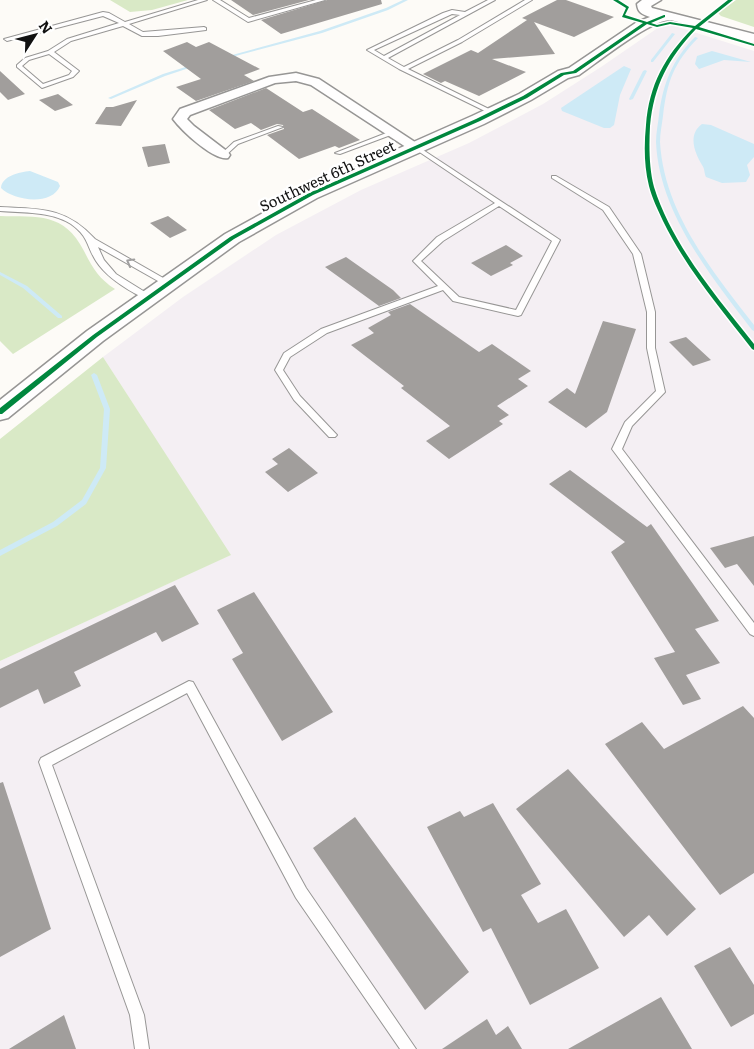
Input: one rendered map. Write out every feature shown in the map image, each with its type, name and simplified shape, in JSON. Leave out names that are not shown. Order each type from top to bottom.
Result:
[{"type":"street","points":[[630,0],[647,6],[672,7],[754,34]]},
{"type":"street","name":"Southwest 6th Street","points":[[563,74],[561,67],[647,6]]},
{"type":"street","points":[[672,7],[754,40]]},
{"type":"street","name":"Southwest 6th Street","points":[[0,412],[95,336],[232,238],[311,194],[493,113],[525,97],[563,74],[574,72],[642,25],[672,7]]},
{"type":"street","points":[[223,155],[189,129],[180,119],[185,112],[273,80],[296,77],[315,82],[417,148]]},
{"type":"lane","points":[[50,52],[76,71],[71,76],[42,86],[19,66],[27,59],[50,52],[69,40],[204,0]]},
{"type":"lane","points":[[216,0],[248,20],[322,0]]},
{"type":"lane","points":[[384,58],[492,0]]},
{"type":"lane","points":[[404,69],[460,41],[529,0]]},
{"type":"lane","points":[[466,14],[452,12],[445,14],[370,50],[493,113]]},
{"type":"lane","points":[[7,38],[103,14],[107,14],[135,32],[149,35],[204,29]]},
{"type":"lane","points":[[223,155],[236,143],[280,127]]},
{"type":"lane","points":[[338,153],[394,132]]},
{"type":"lane","points":[[417,148],[556,240],[518,313],[456,299],[416,261],[440,239],[498,203]]},
{"type":"lane","points":[[554,177],[606,209],[637,254],[651,312],[651,348],[661,392],[628,424],[617,449],[754,631]]},
{"type":"lane","points":[[0,209],[39,211],[60,215],[76,223],[92,241],[168,283]]},
{"type":"lane","points":[[92,241],[94,250],[108,272],[121,283],[149,297]]},
{"type":"lane","points":[[332,435],[297,398],[279,370],[287,355],[324,331],[444,287]]},
{"type":"lane","points":[[142,1049],[138,1015],[45,762],[189,686],[301,893],[409,1049]]},
{"type":"shaded area","points":[[665,23],[754,51],[754,1049],[0,1049],[0,661],[230,555],[103,357],[183,297],[276,235],[361,190],[469,143],[543,104]]},
{"type":"green space","points":[[110,0],[188,0],[152,10],[130,12]]},
{"type":"green space","points":[[736,0],[754,0],[754,27],[721,16],[718,13]]},
{"type":"green space","points":[[0,216],[38,217],[59,223],[76,238],[96,272],[115,289],[13,354],[0,341]]},
{"type":"green space","points":[[103,357],[231,555],[0,661],[0,439]]},
{"type":"water","points":[[712,51],[751,62],[724,60],[699,69],[695,64],[697,56]]},
{"type":"water","points":[[624,66],[631,69],[620,95],[614,125],[610,128],[604,128],[562,111],[561,108]]},
{"type":"water","points":[[702,124],[711,125],[754,144],[754,157],[747,165],[750,175],[746,182],[722,183],[706,177],[694,144],[697,128]]},
{"type":"water","points":[[30,171],[58,182],[60,186],[49,197],[41,199],[15,196],[1,188],[4,180],[16,174]]},
{"type":"building","points":[[231,0],[309,0],[253,15]]},
{"type":"building","points":[[327,0],[381,0],[382,4],[281,34],[261,20]]},
{"type":"building","points":[[557,0],[566,0],[614,17],[574,37],[534,22],[555,54],[492,59],[526,72],[479,96],[445,81],[441,83],[423,74],[471,50],[478,53],[527,20],[522,18]]},
{"type":"building","points":[[187,42],[196,47],[209,42],[260,69],[244,75],[254,81],[196,101],[176,87],[201,79],[163,51]]},
{"type":"building","points":[[0,71],[25,94],[8,100],[0,92]]},
{"type":"building","points":[[266,88],[303,112],[312,109],[360,140],[339,148],[335,146],[299,159],[267,135],[284,129],[283,125],[277,124],[261,130],[251,123],[235,129],[209,110]]},
{"type":"building","points":[[58,94],[73,105],[55,111],[39,100]]},
{"type":"building","points":[[137,100],[121,126],[95,124],[106,107],[113,107]]},
{"type":"building","points":[[165,144],[170,163],[148,167],[142,147]]},
{"type":"building","points":[[168,216],[187,230],[170,238],[150,223]]},
{"type":"building","points":[[506,245],[523,256],[510,263],[513,265],[491,276],[471,263]]},
{"type":"building","points":[[346,257],[393,290],[401,298],[379,306],[325,267]]},
{"type":"building","points":[[410,304],[479,352],[492,344],[531,371],[518,379],[528,386],[497,406],[509,415],[499,421],[503,424],[449,459],[426,441],[450,426],[401,388],[404,386],[351,345],[374,333],[368,328],[391,315],[388,312]]},
{"type":"building","points":[[603,321],[636,329],[607,412],[586,428],[548,402],[567,388],[575,394]]},
{"type":"building","points":[[686,337],[711,360],[693,366],[669,342]]},
{"type":"building","points":[[289,448],[318,473],[288,492],[265,472],[278,464],[272,459]]},
{"type":"building","points":[[570,470],[647,527],[651,524],[719,621],[695,629],[720,663],[686,675],[701,699],[683,705],[654,658],[675,652],[611,552],[625,542],[549,484]]},
{"type":"building","points":[[754,536],[754,586],[737,564],[725,568],[710,548]]},
{"type":"building","points":[[175,585],[199,624],[162,642],[156,632],[74,672],[81,686],[44,704],[38,689],[0,708],[0,669]]},
{"type":"building","points":[[254,592],[333,712],[282,741],[232,659],[243,653],[217,610]]},
{"type":"building","points":[[743,706],[754,718],[754,873],[720,895],[605,744],[642,722],[664,749]]},
{"type":"building","points":[[568,769],[696,909],[667,936],[649,915],[624,937],[516,809]]},
{"type":"building","points":[[3,782],[51,929],[0,957],[0,783]]},
{"type":"building","points":[[493,803],[541,884],[521,895],[538,923],[566,909],[599,968],[530,1005],[491,928],[483,932],[427,827],[460,811],[464,817]]},
{"type":"building","points":[[355,817],[469,972],[425,1010],[313,848]]},
{"type":"building","points":[[730,947],[754,985],[754,1014],[731,1027],[694,966]]},
{"type":"building","points":[[661,997],[692,1049],[568,1049]]},
{"type":"building","points":[[64,1015],[76,1049],[9,1049]]},
{"type":"building","points":[[487,1019],[496,1035],[508,1026],[522,1049],[442,1049]]},
{"type":"waterway","points":[[227,57],[321,32],[387,9],[406,0]]},
{"type":"waterway","points":[[652,61],[673,34]]},
{"type":"waterway","points":[[696,38],[688,45],[676,62],[665,91],[658,138],[661,167],[668,193],[692,242],[722,287],[754,329]]},
{"type":"waterway","points":[[110,98],[164,75],[193,66]]},
{"type":"waterway","points":[[631,99],[645,71]]},
{"type":"waterway","points":[[0,273],[25,287],[60,317]]},
{"type":"waterway","points":[[0,553],[55,524],[84,502],[103,468],[107,409],[94,375]]},
{"type":"cycle path","points":[[615,0],[628,8],[623,16],[657,26],[670,23],[687,25],[754,45]]},
{"type":"cycle path","points":[[731,0],[695,28],[681,42],[660,75],[653,94],[649,115],[648,157],[652,188],[671,232],[683,253],[754,348]]},
{"type":"cycle path","points":[[0,412],[95,336],[232,238],[311,194],[478,120],[525,97],[563,74],[574,72],[642,25],[664,16]]}]
